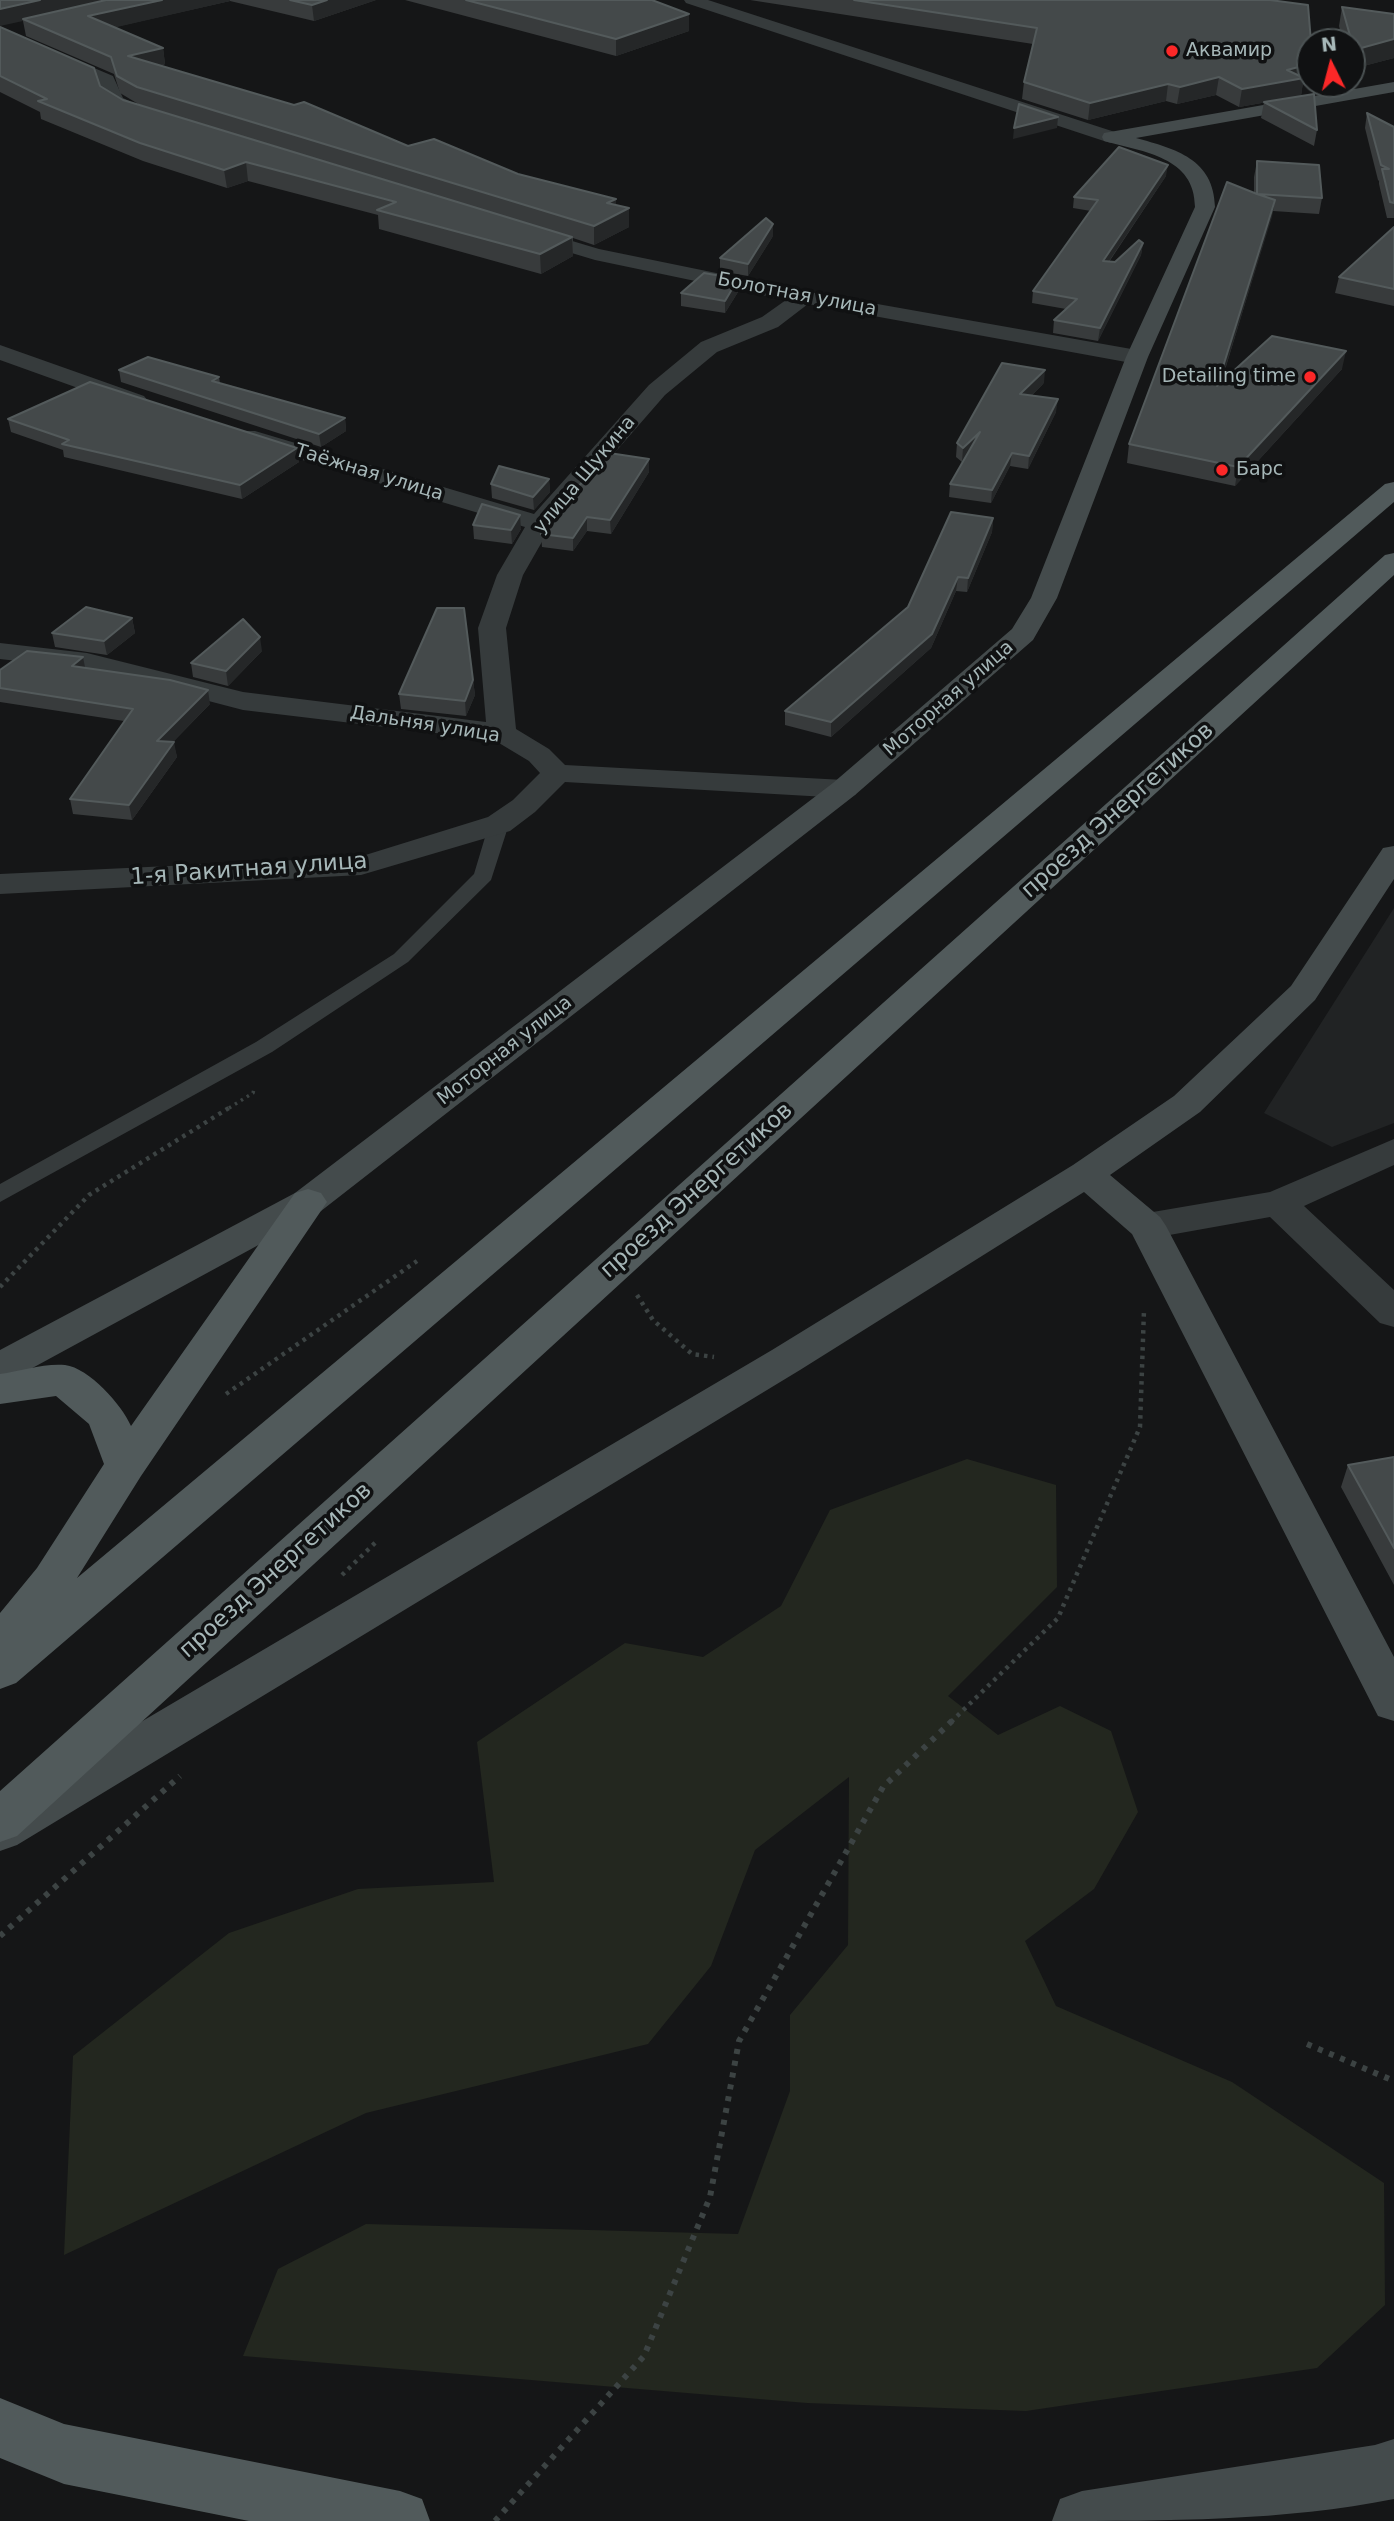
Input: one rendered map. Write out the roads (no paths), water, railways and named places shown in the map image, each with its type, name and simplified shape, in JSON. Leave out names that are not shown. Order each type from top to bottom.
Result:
[{"type":"main road","points":[[0,1670],[1394,489]]},
{"type":"main road","name":"проезд Энергетиков","points":[[0,1821],[1394,561]]},
{"type":"main road","points":[[0,1646],[54,1580],[126,1465],[308,1202]]},
{"type":"main road","points":[[0,1389],[64,1380],[106,1415],[126,1465]]},
{"type":"main road","points":[[0,2428],[64,2454],[400,2521]]},
{"type":"street","points":[[692,0],[1111,137],[1319,98]]},
{"type":"street","points":[[0,34],[27,28]]},
{"type":"street","points":[[0,34],[107,80],[110,97],[117,104],[170,123]]},
{"type":"street","points":[[1366,91],[1394,87]]},
{"type":"street","name":"Моторная улица","points":[[0,1368],[308,1202],[844,789],[1023,634],[1044,598],[1137,357],[1205,207],[1208,192],[1202,176],[1190,165],[1158,150],[1111,137]]},
{"type":"street","name":"Болотная улица","points":[[504,226],[595,254],[804,297],[1137,357]]},
{"type":"street","name":"улица Щукина","points":[[502,733],[492,628],[510,576],[540,523],[657,390],[709,347],[770,322],[804,297]]},
{"type":"street","points":[[0,352],[163,410]]},
{"type":"street","name":"Таёжная улица","points":[[228,430],[540,523]]},
{"type":"street","name":"Дальняя улица","points":[[0,651],[87,660],[243,701],[434,722],[502,733],[539,755],[557,773]]},
{"type":"street","points":[[557,773],[844,789]]},
{"type":"street","name":"1-я Ракитная улица","points":[[0,884],[361,866],[499,824],[524,806],[557,773]]},
{"type":"street","points":[[0,1830],[786,1360],[1086,1174],[1187,1104],[1303,993],[1394,855]]},
{"type":"street","points":[[1147,1226],[1278,1203],[1394,1152]]},
{"type":"street","points":[[1086,1174],[1147,1226],[1394,1702]]},
{"type":"street","points":[[1278,1203],[1394,1313]]},
{"type":"street","points":[[1082,2521],[1375,2475],[1394,2469]]},
{"type":"lane","points":[[0,1194],[264,1047],[401,958],[484,876],[499,824]]},
{"type":"place","name":"Аквамир","points":[[1172,51]]},
{"type":"place","name":"Detailing time","points":[[1310,377]]},
{"type":"place","name":"Барс","points":[[1222,470]]}]
